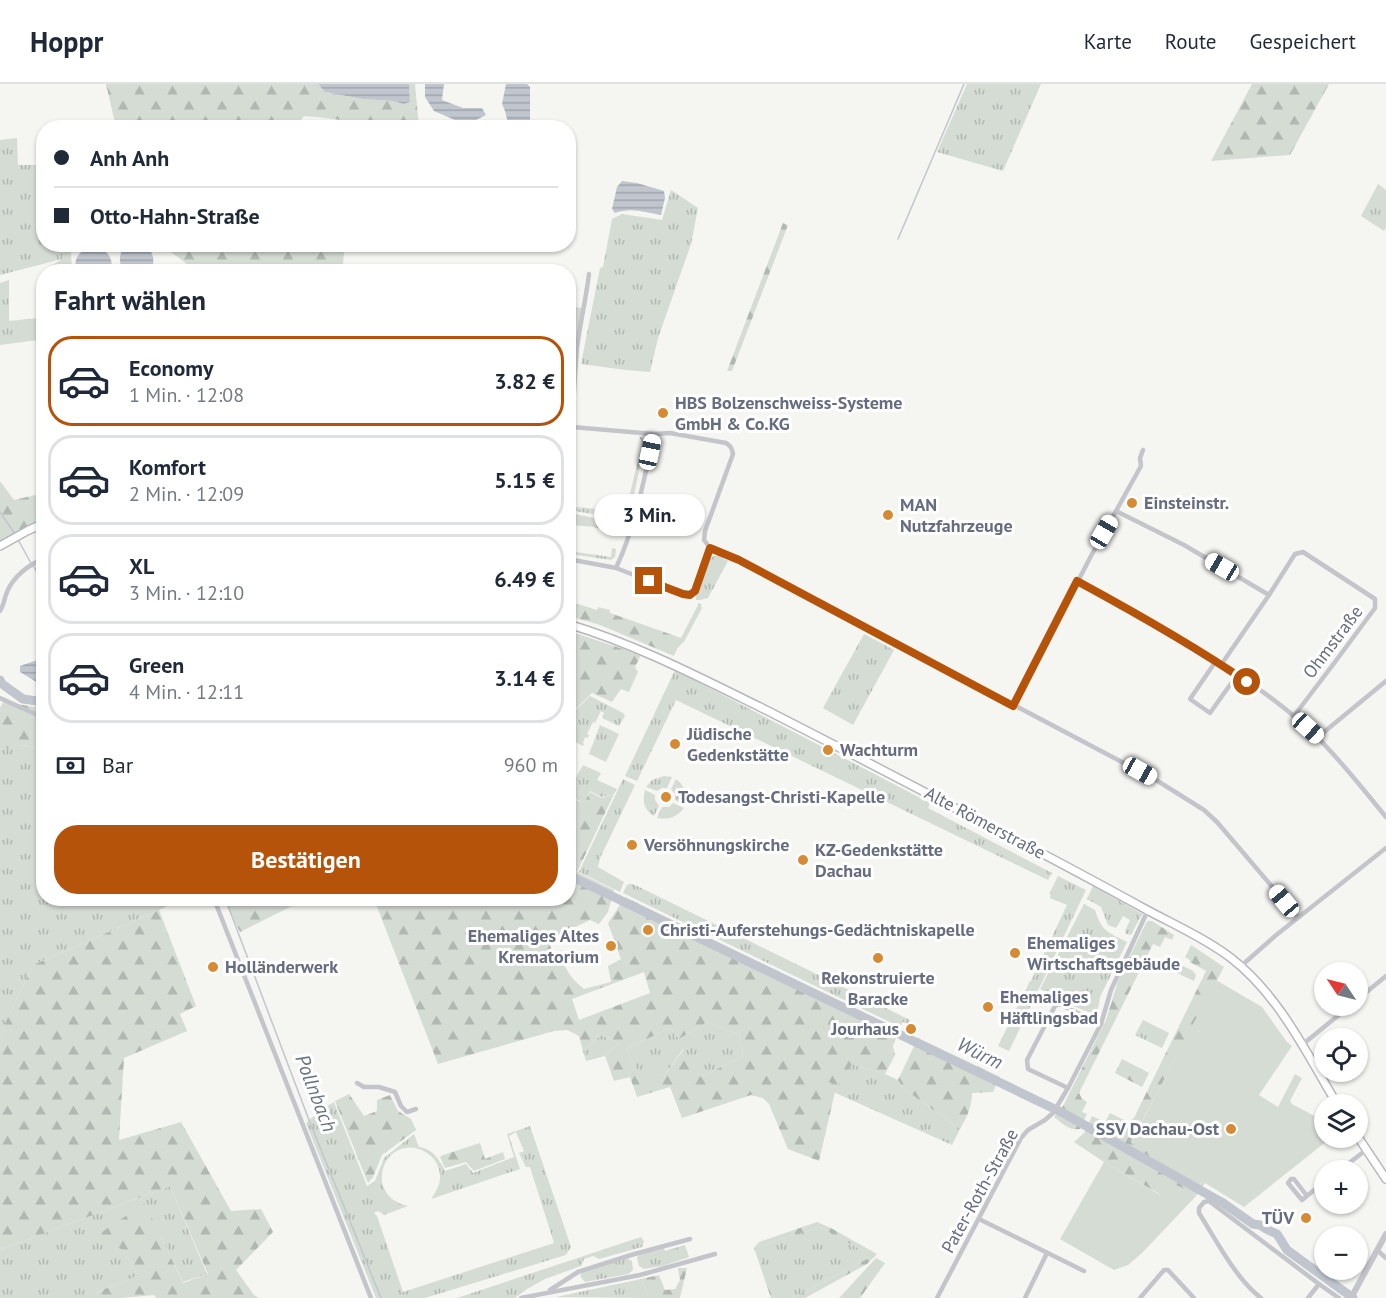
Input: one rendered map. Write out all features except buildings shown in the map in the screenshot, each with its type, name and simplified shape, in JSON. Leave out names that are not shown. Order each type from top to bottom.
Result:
[{"type":"main road","points":[[0,546],[36,527]]},
{"type":"main road","name":"Alte Römerstraße","points":[[576,627],[617,640],[682,668],[836,745],[1210,945],[1241,966],[1269,997],[1332,1094]]},
{"type":"main road","points":[[1366,1150],[1386,1179]]},
{"type":"street","points":[[576,372],[589,274]]},
{"type":"street","points":[[576,427],[654,434],[670,433],[726,443],[732,449],[733,454],[705,531],[704,540],[710,548],[739,560],[1127,764],[1187,798],[1204,810],[1298,918]]},
{"type":"street","points":[[616,568],[636,512],[654,434]]},
{"type":"street","points":[[1013,706],[1077,581],[1141,466],[1140,458],[1143,450]]},
{"type":"street","points":[[1116,511],[1184,545],[1269,595],[1221,664]]},
{"type":"street","points":[[576,560],[616,568],[690,595],[695,591],[710,548]]},
{"type":"street","name":"Ohmstraße","points":[[1269,595],[1295,554],[1303,552],[1375,599],[1375,608],[1294,716]]},
{"type":"street","points":[[0,611],[3,608],[7,591],[21,573],[36,562]]},
{"type":"street","points":[[1077,581],[1158,625],[1221,664],[1294,716],[1331,751],[1386,817]]},
{"type":"street","points":[[1216,661],[1190,699],[1210,713],[1236,675]]},
{"type":"street","points":[[1318,737],[1386,681]]},
{"type":"street","points":[[0,698],[36,714]]},
{"type":"street","points":[[1241,966],[1386,849]]},
{"type":"street","points":[[217,906],[370,1298]]},
{"type":"street","name":"Pater-Roth-Straße","points":[[937,1298],[1021,1138],[1028,1130],[1053,1113],[1068,1088],[1101,1024],[1111,990],[1148,910]]},
{"type":"street","points":[[1368,991],[1386,976]]},
{"type":"street","points":[[1068,1088],[1028,1068],[1028,1060],[1055,1006],[1059,1004],[1101,1024]]},
{"type":"street","points":[[1302,1045],[1338,1016]]},
{"type":"street","points":[[357,1083],[364,1087],[395,1092],[407,1113],[416,1109]]},
{"type":"street","points":[[1353,1160],[1366,1150]]},
{"type":"street","points":[[1307,1196],[1294,1179],[1291,1179],[1288,1183],[1302,1200],[1307,1196],[1314,1190]]},
{"type":"street","points":[[1261,1298],[1250,1290],[1199,1214],[1199,1208],[1204,1202],[1209,1201],[1339,1298]]},
{"type":"street","points":[[979,1218],[1084,1271]]},
{"type":"street","points":[[1351,1298],[1386,1234]]},
{"type":"street","points":[[546,1293],[578,1272],[690,1239]]},
{"type":"street","points":[[1377,1250],[1386,1258]]},
{"type":"street","points":[[1025,1298],[1047,1253]]},
{"type":"street","points":[[521,1298],[640,1275],[715,1254]]},
{"type":"street","points":[[1140,1298],[1164,1270],[1168,1270],[1194,1298]]},
{"type":"street","points":[[1308,1298],[1319,1284]]},
{"type":"green space","points":[[106,84],[318,84],[325,92],[404,104],[410,102],[409,84],[415,84],[418,120],[338,120],[304,116],[301,120],[114,120]]},
{"type":"green space","points":[[967,84],[1041,84],[1003,171],[937,152]]},
{"type":"green space","points":[[1252,84],[1329,84],[1290,155],[1211,161]]},
{"type":"green space","points":[[17,138],[18,165],[36,165],[36,252],[62,252],[62,259],[0,275],[0,140]]},
{"type":"green space","points":[[1378,184],[1386,190],[1386,227],[1384,231],[1361,216]]},
{"type":"green space","points":[[671,190],[698,208],[691,244],[658,338],[650,372],[581,364],[612,219],[622,214],[662,220]]},
{"type":"green space","points":[[783,223],[788,225],[732,371],[727,371]]},
{"type":"green space","points":[[62,252],[71,252],[72,264],[54,264],[62,259]]},
{"type":"green space","points":[[171,252],[344,252],[343,264],[187,264]]},
{"type":"green space","points":[[9,280],[9,321],[36,318],[36,340],[0,345],[0,283]]},
{"type":"green space","points":[[576,307],[582,308],[576,339]]},
{"type":"green space","points":[[639,436],[643,438],[645,444],[633,499],[629,498],[642,443]]},
{"type":"green space","points":[[0,481],[14,500],[36,495],[36,524],[0,541]]},
{"type":"green space","points":[[628,505],[631,506],[628,520],[576,511],[576,507],[610,510],[625,514]]},
{"type":"green space","points":[[576,514],[623,524],[619,535],[612,529],[576,525]]},
{"type":"green space","points":[[612,548],[616,549],[615,557],[611,560],[576,555],[576,552],[611,557]]},
{"type":"green space","points":[[718,555],[728,561],[708,598],[696,600],[696,594],[709,560]]},
{"type":"green space","points":[[576,603],[597,610],[598,607],[610,610],[610,613],[681,638],[699,603],[702,608],[674,656],[600,625],[576,618]]},
{"type":"green space","points":[[576,633],[641,655],[635,667],[638,672],[629,692],[621,689],[612,702],[592,693],[576,709]]},
{"type":"green space","points":[[864,634],[894,650],[853,725],[823,708]]},
{"type":"green space","points":[[675,670],[930,803],[928,808],[1052,873],[1048,880],[676,700],[637,781],[625,776]]},
{"type":"green space","points":[[590,696],[625,716],[619,726],[602,718],[604,713],[601,711],[587,734],[588,738],[585,737],[583,746],[576,742],[576,710]]},
{"type":"green space","points":[[3,702],[36,707],[36,747],[21,745],[0,750],[0,708]]},
{"type":"green space","points":[[600,725],[619,734],[606,762],[589,754]]},
{"type":"green space","points":[[20,745],[36,747],[36,906],[167,906],[33,965],[0,1034],[0,750]]},
{"type":"green space","points":[[583,765],[601,773],[597,780],[617,789],[614,794],[601,797],[590,791],[584,803],[576,799],[576,778]]},
{"type":"green space","points":[[664,776],[672,777],[667,788],[657,791],[646,787],[652,780]]},
{"type":"green space","points":[[623,779],[635,785],[600,858],[598,867],[624,882],[620,892],[579,872]]},
{"type":"green space","points":[[676,779],[685,790],[685,804],[675,800],[675,794],[671,789]]},
{"type":"green space","points":[[645,790],[655,795],[659,806],[654,816],[645,805]]},
{"type":"green space","points":[[590,792],[601,798],[614,794],[577,872],[614,890],[608,912],[599,924],[590,920],[548,940],[553,953],[561,950],[568,972],[584,989],[611,982],[608,966],[621,959],[608,923],[625,897],[899,1031],[893,1046],[895,1055],[885,1074],[852,1064],[838,1086],[805,1071],[803,1078],[835,1092],[819,1161],[788,1149],[769,1104],[763,1098],[751,1095],[682,1118],[670,1087],[637,1097],[630,1077],[614,1081],[605,1056],[619,1043],[601,1035],[583,1051],[579,1036],[567,1030],[554,1031],[438,1064],[377,906],[576,906],[576,800],[584,803]],"holes":[[[644,972],[650,993],[579,1020],[572,999]],[[707,1022],[740,1035],[743,1056],[701,1077],[684,1049],[665,1075],[637,1069],[626,1049],[670,1028],[679,1039]]]},
{"type":"green space","points":[[673,803],[684,808],[679,814],[665,819],[657,818],[662,807],[669,807]]},
{"type":"green space","points":[[1058,876],[1086,890],[1009,1051],[998,1046],[1067,905],[1050,898],[1049,894]]},
{"type":"green space","points":[[630,884],[910,1020],[908,1024],[903,1022],[900,1027],[623,893]]},
{"type":"green space","points":[[1093,886],[1142,914],[1131,935],[1126,934],[1125,931],[1130,920],[1123,916],[1116,928],[1108,925],[1101,907],[1087,899]]},
{"type":"green space","points":[[1084,904],[1095,910],[1100,923],[1106,930],[1127,942],[1100,997],[1097,1015],[1040,989]]},
{"type":"green space","points":[[227,906],[292,906],[240,932]]},
{"type":"green space","points":[[159,910],[196,1006],[180,1014],[187,1031],[124,1058],[119,1140],[181,1122],[231,1211],[261,1209],[273,1232],[236,1270],[254,1295],[259,1298],[156,1298],[154,1295],[98,1298],[97,1292],[138,1276],[123,1250],[96,1236],[145,1203],[183,1283],[208,1274],[170,1186],[0,1250],[0,1034],[33,965]]},
{"type":"green space","points":[[1148,921],[1152,921],[1174,935],[1172,940],[1165,937],[1160,947],[1153,944],[1079,1093],[1087,1102],[1082,1112],[1087,1114],[1080,1129],[1069,1128],[1054,1117],[1064,1104],[1106,1020],[1118,981]]},
{"type":"green space","points":[[1191,945],[1224,967],[1131,1142],[1202,1181],[1194,1193],[1161,1195],[1074,1142],[1084,1133],[1092,1116],[1105,1122],[1110,1113],[1126,1121],[1134,1118],[1206,971],[1185,957]]},
{"type":"green space","points":[[1171,960],[1193,971],[1196,975],[1194,981],[1167,968]]},
{"type":"green space","name":"SSV Dachau-Ost","points":[[1216,980],[1262,1007],[1292,1046],[1259,1095],[1278,1107],[1295,1074],[1302,1078],[1290,1101],[1314,1116],[1314,1148],[1318,1148],[1244,1207],[1205,1183],[1197,1195],[1142,1253],[1128,1265],[1114,1270],[1060,1239],[1104,1162],[1160,1195],[1174,1184],[1194,1193],[1202,1181],[1131,1143]]},
{"type":"green space","points":[[1143,1020],[1169,1033],[1162,1048],[1135,1035]]},
{"type":"green space","points":[[707,1022],[740,1035],[743,1056],[701,1077],[683,1049],[665,1075],[637,1070],[626,1049],[670,1028],[679,1039]]},
{"type":"green space","points":[[601,1035],[619,1043],[605,1056],[586,1061],[583,1051]]},
{"type":"green space","points":[[918,1038],[1000,1077],[993,1092],[972,1093],[969,1112],[960,1129],[904,1089],[898,1080]]},
{"type":"green space","points":[[1122,1059],[1149,1073],[1142,1087],[1115,1073]]},
{"type":"green space","points":[[852,1064],[898,1080],[904,1089],[960,1129],[952,1145],[802,1078],[805,1070]]},
{"type":"green space","points":[[349,1094],[364,1116],[377,1111],[377,1100],[390,1095],[398,1111],[411,1119],[416,1130],[382,1155],[368,1183],[335,1101]]},
{"type":"green space","points":[[334,1102],[367,1186],[375,1181],[384,1158],[414,1134],[419,1147],[435,1155],[445,1171],[466,1164],[473,1173],[514,1157],[507,1134],[530,1126],[571,1247],[566,1255],[425,1298],[376,1298],[306,1123]],"holes":[[[516,1132],[524,1151],[519,1153],[526,1167],[530,1167],[554,1243],[403,1292],[374,1213],[378,1211],[384,1215],[408,1206],[391,1198],[383,1187],[382,1173],[387,1160],[395,1152],[405,1148],[415,1148],[432,1157],[438,1166],[440,1176],[438,1187],[431,1199],[520,1169],[509,1136]]]},
{"type":"green space","points":[[480,1143],[485,1159],[503,1152],[505,1159],[474,1171],[466,1162],[445,1168],[440,1157]]},
{"type":"green space","points":[[170,1186],[207,1274],[183,1282],[145,1204],[123,1250],[138,1276],[97,1292],[98,1298],[0,1298],[0,1250]]},
{"type":"green space","points":[[817,1222],[877,1254],[867,1264],[805,1298],[793,1298],[867,1259],[870,1255],[820,1227],[758,1247],[775,1298],[771,1298],[754,1248],[759,1242]]},
{"type":"green space","points":[[820,1227],[871,1255],[793,1298],[775,1298],[757,1247]]},
{"type":"green space","points":[[641,1237],[644,1241],[642,1247],[599,1259],[593,1256],[584,1259],[581,1266],[545,1279],[515,1298],[457,1298]]},
{"type":"green space","points":[[685,1245],[689,1257],[663,1266],[644,1269],[639,1266],[637,1257],[639,1255]]},
{"type":"green space","points":[[627,1258],[632,1261],[633,1270],[628,1274],[585,1282],[580,1276],[582,1273]]},
{"type":"green space","points":[[876,1258],[885,1263],[860,1298],[839,1298]]},
{"type":"green space","points":[[678,1268],[687,1268],[680,1298],[649,1298],[641,1279],[659,1275],[665,1290],[675,1289],[680,1280]]},
{"type":"green space","points":[[641,1279],[649,1298],[556,1297]]},
{"type":"shaded area","points":[[318,84],[409,84],[410,102],[404,104],[325,92]]},
{"type":"shaded area","points":[[425,84],[444,84],[442,100],[463,108],[482,108],[486,115],[476,120],[455,120],[434,111],[425,97]]},
{"type":"shaded area","points":[[506,84],[527,84],[530,87],[530,120],[507,120],[502,104]]},
{"type":"shaded area","points":[[622,181],[664,191],[665,198],[661,215],[632,210],[615,213],[612,209],[617,187]]},
{"type":"shaded area","points":[[81,252],[105,252],[109,255],[111,264],[76,264]]},
{"type":"shaded area","points":[[121,252],[150,252],[153,262],[152,264],[120,264]]},
{"type":"shaded area","points":[[36,660],[36,682],[20,672],[20,666]]},
{"type":"waterway","points":[[898,239],[964,84]]},
{"type":"waterway","points":[[0,512],[15,534]]},
{"type":"waterway","points":[[17,538],[31,563]]},
{"type":"waterway","name":"Würm","points":[[0,680],[2,684],[23,699],[36,701]]},
{"type":"waterway","name":"Würm","points":[[576,879],[1063,1113],[1223,1203],[1253,1224],[1277,1234],[1287,1250],[1353,1298]]},
{"type":"waterway","name":"Pollnbach","points":[[228,906],[309,1120],[381,1298]]},
{"type":"place","name":"HBS Bolzenschweiss-Systeme GmbH & Co.KG","points":[[663,413]]},
{"type":"place","name":"Einsteinstr.","points":[[1132,503]]},
{"type":"place","name":"MAN Nutzfahrzeuge","points":[[888,515]]},
{"type":"place","name":"Jüdische Gedenkstätte","points":[[675,744]]},
{"type":"place","name":"Wachturm","points":[[828,750]]},
{"type":"place","name":"Todesangst-Christi-Kapelle","points":[[666,797]]},
{"type":"place","name":"Versöhnungskirche","points":[[632,845]]},
{"type":"place","name":"KZ-Gedenkstätte Dachau","points":[[803,860]]},
{"type":"place","name":"Christi-Auferstehungs-Gedächtniskapelle","points":[[648,930]]},
{"type":"place","name":"Ehemaliges Altes Krematorium","points":[[611,946]]},
{"type":"place","name":"Ehemaliges Wirtschaftsgebäude","points":[[1015,953]]},
{"type":"place","name":"Rekonstruierte Baracke","points":[[878,958]]},
{"type":"place","name":"Holländerwerk","points":[[213,967]]},
{"type":"place","name":"Ehemaliges Häftlingsbad","points":[[988,1007]]},
{"type":"place","name":"Jourhaus","points":[[911,1029]]},
{"type":"place","name":"SSV Dachau-Ost","points":[[1231,1129]]},
{"type":"place","name":"TÜV","points":[[1306,1218]]},
{"type":"route","points":[[649,581],[690,595],[695,591],[710,548],[739,560],[1013,706],[1077,581],[1158,625],[1247,682]]}]
